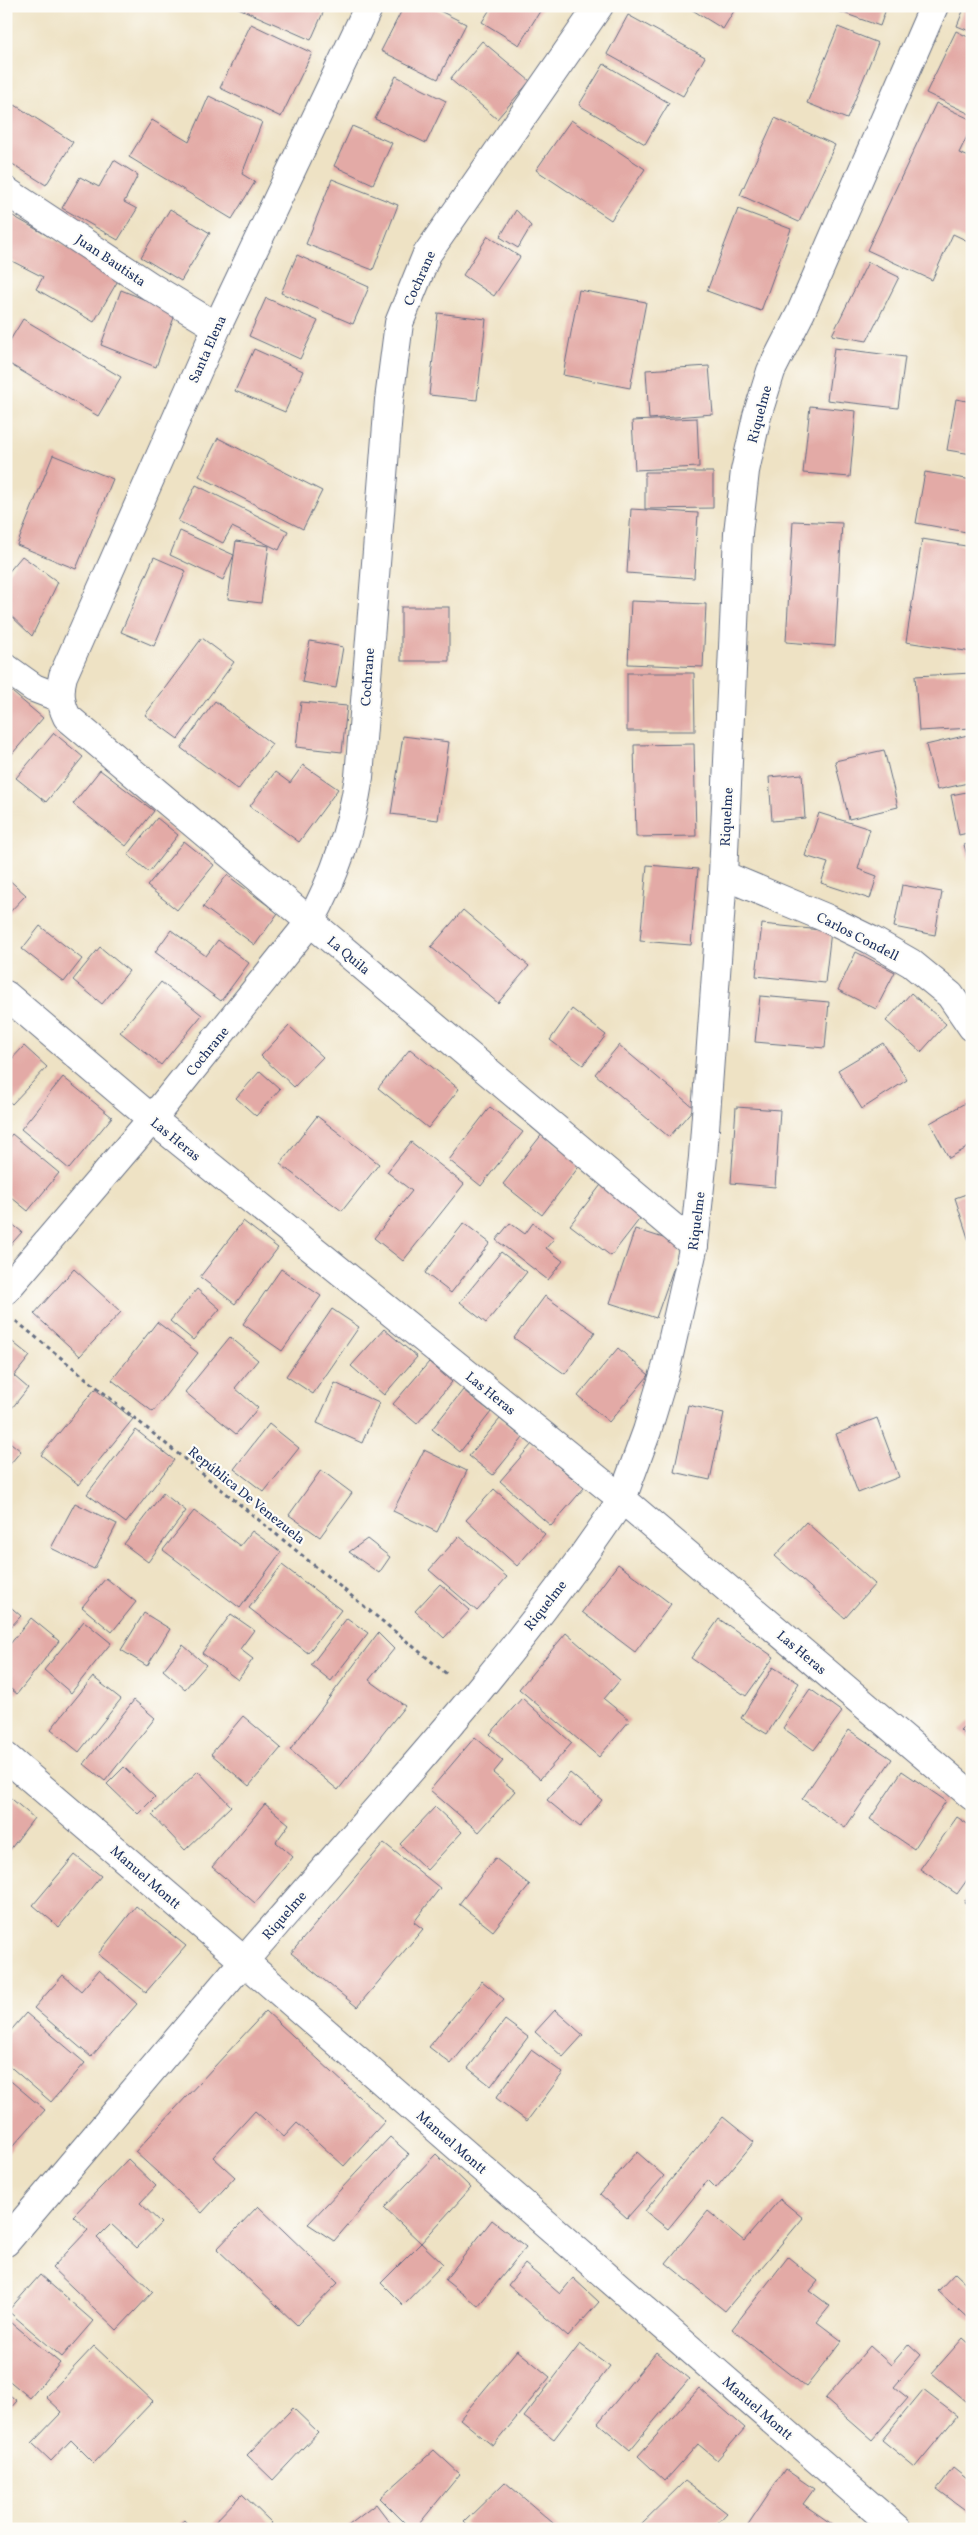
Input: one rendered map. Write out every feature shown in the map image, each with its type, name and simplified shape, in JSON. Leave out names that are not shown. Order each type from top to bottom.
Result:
[{"type":"street","name":"Santa Elena","points":[[60,698],[63,676],[217,327],[369,6]]},
{"type":"street","name":"Cochrane","points":[[6,1290],[152,1119],[310,922],[338,865],[348,836],[359,777],[389,400],[399,323],[427,254],[599,6]]},
{"type":"street","name":"Riquelme","points":[[6,2242],[473,1696],[593,1542],[622,1499],[647,1432],[666,1368],[694,1245],[703,1157],[723,875],[738,532],[745,471],[757,416],[771,371],[801,312],[934,6]]},
{"type":"street","name":"Juan Bautista","points":[[6,191],[153,288],[217,327]]},
{"type":"street","points":[[6,668],[34,688],[60,698]]},
{"type":"street","name":"La Quila","points":[[60,698],[67,717],[694,1245]]},
{"type":"street","name":"Carlos Condell","points":[[723,875],[826,918],[871,940],[911,963],[950,995],[972,1027]]},
{"type":"street","name":"Las Heras","points":[[6,995],[152,1119],[622,1499],[972,1796]]},
{"type":"street","name":"Manuel Montt","points":[[6,1757],[897,2529]]},
{"type":"path","name":"República De Venezuela","points":[[14,1318],[473,1696]]},
{"type":"building","points":[[234,6],[326,6],[311,40]]},
{"type":"building","points":[[404,6],[430,6],[466,24],[438,79],[381,51]]},
{"type":"building","points":[[492,6],[540,6],[542,8],[519,45],[482,22]]},
{"type":"building","points":[[686,6],[737,6],[723,29]]},
{"type":"building","points":[[836,6],[887,6],[880,26],[835,10]]},
{"type":"building","points":[[965,6],[972,6],[972,32],[957,26]]},
{"type":"building","points":[[628,15],[705,57],[683,96],[607,54]]},
{"type":"building","points":[[251,24],[312,53],[281,117],[220,88]]},
{"type":"building","points":[[838,27],[878,43],[847,119],[807,103]]},
{"type":"building","points":[[956,31],[972,39],[972,115],[926,93]]},
{"type":"building","points":[[482,41],[530,81],[497,119],[450,79]]},
{"type":"building","points":[[604,64],[669,103],[645,144],[579,105]]},
{"type":"building","points":[[396,76],[446,101],[426,143],[375,119]]},
{"type":"building","points":[[209,96],[262,122],[242,174],[255,182],[232,219],[129,157],[152,120],[189,142]]},
{"type":"building","points":[[936,103],[972,120],[972,126],[959,153],[972,158],[972,243],[953,234],[932,280],[867,250]]},
{"type":"building","points":[[15,105],[73,142],[46,185],[6,160],[6,119]]},
{"type":"building","points":[[775,118],[835,145],[799,222],[740,195]]},
{"type":"building","points":[[571,120],[645,169],[611,220],[536,170]]},
{"type":"building","points":[[352,126],[392,143],[373,184],[334,166]]},
{"type":"building","points":[[114,160],[138,175],[124,202],[137,209],[118,240],[62,208],[80,177],[99,187]]},
{"type":"building","points":[[332,179],[398,205],[373,270],[306,244]]},
{"type":"building","points":[[170,209],[210,233],[181,281],[141,257]]},
{"type":"building","points":[[738,209],[791,229],[761,311],[707,291]]},
{"type":"building","points":[[516,210],[531,226],[518,248],[500,237]]},
{"type":"building","points":[[6,212],[120,277],[94,322],[36,289],[43,277],[6,258]]},
{"type":"building","points":[[488,236],[520,257],[494,296],[463,275]]},
{"type":"building","points":[[297,255],[369,287],[353,324],[281,293]]},
{"type":"building","points":[[868,262],[899,277],[867,341],[832,335]]},
{"type":"building","points":[[121,290],[176,312],[156,367],[101,345]]},
{"type":"building","points":[[579,290],[646,302],[630,388],[563,375]]},
{"type":"building","points":[[266,298],[318,321],[300,359],[249,336]]},
{"type":"building","points":[[438,313],[486,319],[477,400],[429,395]]},
{"type":"building","points":[[23,319],[121,377],[98,416],[6,362],[6,347]]},
{"type":"building","points":[[834,348],[905,357],[898,408],[827,400]]},
{"type":"building","points":[[254,349],[303,371],[285,412],[235,391]]},
{"type":"building","points":[[709,366],[713,414],[649,419],[646,370]]},
{"type":"building","points":[[956,399],[972,402],[972,454],[947,450]]},
{"type":"building","points":[[810,406],[856,411],[850,477],[803,473]]},
{"type":"building","points":[[697,418],[699,467],[635,470],[632,421]]},
{"type":"building","points":[[218,438],[322,491],[303,529],[199,476]]},
{"type":"building","points":[[53,455],[113,479],[76,569],[17,545]]},
{"type":"building","points":[[645,472],[713,472],[713,508],[645,509]]},
{"type":"building","points":[[925,472],[972,480],[972,533],[916,523]]},
{"type":"building","points":[[196,485],[288,531],[279,550],[232,527],[223,543],[178,521]]},
{"type":"building","points":[[631,509],[698,513],[694,578],[627,573]]},
{"type":"building","points":[[793,521],[842,523],[835,646],[786,642]]},
{"type":"building","points":[[180,531],[234,555],[223,580],[170,555]]},
{"type":"building","points":[[922,539],[972,547],[972,652],[906,642]]},
{"type":"building","points":[[236,541],[269,546],[261,603],[228,599]]},
{"type":"building","points":[[22,556],[58,582],[32,636],[6,611],[6,575]]},
{"type":"building","points":[[154,557],[186,571],[154,646],[121,632]]},
{"type":"building","points":[[631,601],[706,604],[703,667],[628,664]]},
{"type":"building","points":[[401,607],[449,607],[449,661],[401,661]]},
{"type":"building","points":[[202,638],[234,662],[178,739],[145,715]]},
{"type":"building","points":[[310,641],[343,647],[336,688],[302,682]]},
{"type":"building","points":[[627,673],[694,673],[695,731],[627,731]]},
{"type":"building","points":[[972,673],[972,728],[919,731],[915,676]]},
{"type":"building","points":[[6,687],[43,718],[6,761]]},
{"type":"building","points":[[215,701],[272,744],[238,790],[181,748]]},
{"type":"building","points":[[301,702],[347,706],[342,752],[296,747]]},
{"type":"building","points":[[54,733],[83,757],[46,802],[16,778]]},
{"type":"building","points":[[972,734],[972,782],[937,790],[926,745]]},
{"type":"building","points":[[403,736],[449,742],[438,820],[391,814]]},
{"type":"building","points":[[694,744],[696,836],[636,837],[634,745]]},
{"type":"building","points":[[884,750],[898,807],[849,819],[835,761]]},
{"type":"building","points":[[303,765],[338,789],[299,842],[250,806],[275,772],[290,783]]},
{"type":"building","points":[[100,770],[154,811],[126,846],[73,804]]},
{"type":"building","points":[[802,774],[805,818],[772,821],[769,777]]},
{"type":"building","points":[[972,791],[972,832],[959,835],[951,795]]},
{"type":"building","points":[[819,813],[870,829],[858,869],[877,876],[870,899],[821,883],[828,863],[805,856]]},
{"type":"building","points":[[157,818],[178,835],[149,872],[128,855]]},
{"type":"building","points":[[184,841],[214,865],[177,910],[147,886]]},
{"type":"building","points":[[972,843],[972,868],[971,868],[964,845]]},
{"type":"building","points":[[647,865],[698,869],[691,945],[640,941]]},
{"type":"building","points":[[227,875],[278,913],[255,945],[203,907]]},
{"type":"building","points":[[6,877],[26,895],[6,916]]},
{"type":"building","points":[[902,885],[942,892],[935,935],[894,927]]},
{"type":"building","points":[[463,910],[529,966],[498,1003],[431,947]]},
{"type":"building","points":[[762,924],[831,931],[825,983],[756,976]]},
{"type":"building","points":[[40,926],[82,959],[64,982],[22,949]]},
{"type":"building","points":[[171,930],[206,956],[218,940],[249,963],[221,1001],[155,952]]},
{"type":"building","points":[[100,947],[129,971],[102,1004],[73,980]]},
{"type":"building","points":[[856,952],[895,972],[876,1009],[838,990]]},
{"type":"building","points":[[161,982],[202,1015],[161,1065],[120,1032]]},
{"type":"building","points":[[911,993],[946,1024],[921,1052],[886,1021]]},
{"type":"building","points":[[760,996],[829,1002],[825,1048],[755,1042]]},
{"type":"building","points":[[572,1009],[606,1035],[583,1065],[550,1040]]},
{"type":"building","points":[[289,1026],[323,1057],[294,1087],[261,1056]]},
{"type":"building","points":[[883,1043],[907,1080],[862,1109],[838,1070]]},
{"type":"building","points":[[619,1045],[694,1108],[669,1137],[595,1074]]},
{"type":"building","points":[[24,1046],[47,1067],[12,1104],[6,1099],[6,1065]]},
{"type":"building","points":[[410,1049],[459,1089],[428,1128],[378,1088]]},
{"type":"building","points":[[260,1071],[280,1089],[256,1116],[236,1098]]},
{"type":"building","points":[[63,1077],[112,1117],[69,1169],[21,1129]]},
{"type":"building","points":[[972,1099],[972,1145],[949,1158],[930,1123]]},
{"type":"building","points":[[490,1107],[523,1132],[481,1186],[449,1160]]},
{"type":"building","points":[[736,1107],[780,1110],[775,1187],[731,1183]]},
{"type":"building","points":[[317,1116],[379,1164],[342,1211],[280,1164]]},
{"type":"building","points":[[543,1133],[581,1164],[542,1215],[503,1184]]},
{"type":"building","points":[[12,1134],[59,1173],[28,1211],[6,1193],[6,1141]]},
{"type":"building","points":[[411,1142],[464,1184],[403,1261],[374,1238],[412,1191],[387,1172]]},
{"type":"building","points":[[604,1181],[645,1212],[611,1256],[570,1225]]},
{"type":"building","points":[[972,1192],[972,1247],[971,1247],[955,1198]]},
{"type":"building","points":[[6,1219],[22,1232],[6,1250]]},
{"type":"building","points":[[243,1221],[278,1248],[235,1304],[200,1277]]},
{"type":"building","points":[[464,1223],[490,1243],[451,1293],[425,1273]]},
{"type":"building","points":[[510,1223],[525,1234],[533,1223],[554,1239],[546,1248],[563,1261],[548,1280],[496,1240]]},
{"type":"building","points":[[635,1229],[682,1244],[656,1318],[610,1303]]},
{"type":"building","points":[[501,1252],[527,1272],[486,1323],[460,1302]]},
{"type":"building","points":[[74,1269],[121,1312],[80,1356],[34,1314]]},
{"type":"building","points":[[281,1269],[321,1296],[282,1351],[243,1324]]},
{"type":"building","points":[[197,1289],[220,1309],[193,1340],[170,1321]]},
{"type":"building","points":[[545,1296],[595,1332],[565,1374],[514,1338]]},
{"type":"building","points":[[332,1309],[359,1327],[313,1394],[286,1376]]},
{"type":"building","points":[[157,1322],[198,1353],[153,1412],[112,1380]]},
{"type":"building","points":[[384,1329],[417,1357],[384,1395],[351,1366]]},
{"type":"building","points":[[230,1337],[258,1360],[235,1388],[258,1408],[236,1434],[185,1392]]},
{"type":"building","points":[[10,1340],[30,1356],[14,1376],[28,1388],[12,1408],[6,1403],[6,1344]]},
{"type":"building","points":[[618,1348],[649,1375],[609,1422],[578,1396]]},
{"type":"building","points":[[429,1362],[452,1382],[417,1424],[393,1404]]},
{"type":"building","points":[[335,1383],[379,1403],[362,1443],[317,1423]]},
{"type":"building","points":[[95,1389],[133,1419],[79,1485],[41,1455]]},
{"type":"building","points":[[463,1390],[491,1412],[460,1452],[432,1429]]},
{"type":"building","points":[[688,1405],[724,1413],[710,1480],[674,1472]]},
{"type":"building","points":[[877,1418],[899,1477],[858,1493],[836,1434]]},
{"type":"building","points":[[500,1419],[523,1438],[493,1475],[469,1456]]},
{"type":"building","points":[[269,1424],[299,1448],[264,1492],[234,1469]]},
{"type":"building","points":[[136,1430],[174,1460],[126,1523],[87,1494]]},
{"type":"building","points":[[6,1439],[21,1451],[6,1469]]},
{"type":"building","points":[[532,1444],[584,1488],[551,1526],[500,1481]]},
{"type":"building","points":[[424,1450],[467,1471],[437,1532],[393,1511]]},
{"type":"building","points":[[321,1470],[352,1493],[320,1537],[289,1515]]},
{"type":"building","points":[[494,1489],[545,1534],[517,1566],[466,1520]]},
{"type":"building","points":[[163,1493],[186,1511],[148,1562],[124,1544]]},
{"type":"building","points":[[75,1503],[117,1524],[94,1569],[51,1548]]},
{"type":"building","points":[[194,1511],[240,1546],[252,1531],[281,1552],[240,1608],[163,1550]]},
{"type":"building","points":[[806,1522],[875,1584],[845,1618],[775,1556]]},
{"type":"building","points":[[459,1536],[507,1577],[477,1611],[429,1570]]},
{"type":"building","points":[[367,1539],[390,1557],[379,1573],[349,1552]]},
{"type":"building","points":[[618,1564],[671,1604],[635,1652],[582,1612]]},
{"type":"building","points":[[282,1565],[341,1610],[308,1653],[249,1608]]},
{"type":"building","points":[[106,1578],[136,1602],[112,1632],[82,1607]]},
{"type":"building","points":[[440,1584],[470,1610],[444,1638],[415,1611]]},
{"type":"building","points":[[6,1603],[21,1616],[6,1632]]},
{"type":"building","points":[[144,1613],[170,1629],[147,1666],[121,1650]]},
{"type":"building","points":[[231,1614],[254,1630],[240,1649],[253,1659],[238,1680],[202,1653]]},
{"type":"building","points":[[31,1618],[59,1641],[17,1694],[6,1685],[6,1649]]},
{"type":"building","points":[[347,1618],[368,1633],[331,1681],[311,1665]]},
{"type":"building","points":[[719,1619],[774,1657],[746,1696],[691,1658]]},
{"type":"building","points":[[84,1621],[111,1643],[71,1693],[44,1670]]},
{"type":"building","points":[[378,1633],[394,1649],[369,1680],[405,1706],[338,1790],[290,1750]]},
{"type":"building","points":[[566,1633],[620,1680],[604,1699],[630,1720],[599,1757],[519,1689]]},
{"type":"building","points":[[183,1645],[206,1665],[185,1689],[163,1670]]},
{"type":"building","points":[[773,1667],[799,1683],[767,1734],[741,1718]]},
{"type":"building","points":[[93,1677],[121,1699],[79,1752],[51,1729]]},
{"type":"building","points":[[810,1689],[842,1712],[814,1750],[783,1728]]},
{"type":"building","points":[[522,1698],[572,1743],[540,1779],[490,1734]]},
{"type":"building","points":[[134,1700],[155,1718],[105,1781],[84,1764]]},
{"type":"building","points":[[243,1716],[281,1748],[249,1786],[211,1754]]},
{"type":"building","points":[[972,1719],[972,1741],[960,1730]]},
{"type":"building","points":[[849,1730],[892,1759],[845,1828],[802,1799]]},
{"type":"building","points":[[475,1737],[503,1761],[493,1773],[515,1791],[479,1832],[430,1790]]},
{"type":"building","points":[[124,1767],[155,1797],[138,1814],[107,1784]]},
{"type":"building","points":[[198,1771],[231,1806],[185,1850],[152,1815]]},
{"type":"building","points":[[902,1771],[946,1801],[914,1849],[870,1819]]},
{"type":"building","points":[[570,1773],[602,1800],[580,1827],[547,1800]]},
{"type":"building","points":[[6,1794],[34,1818],[6,1855]]},
{"type":"building","points":[[265,1804],[289,1824],[276,1842],[293,1857],[255,1903],[212,1867]]},
{"type":"building","points":[[435,1807],[462,1832],[427,1870],[400,1844]]},
{"type":"building","points":[[957,1817],[972,1827],[972,1873],[957,1894],[920,1869]]},
{"type":"building","points":[[384,1843],[440,1888],[414,1922],[423,1929],[357,2007],[291,1953]]},
{"type":"building","points":[[75,1855],[101,1876],[59,1927],[33,1905]]},
{"type":"building","points":[[495,1858],[530,1885],[493,1931],[459,1904]]},
{"type":"building","points":[[972,1891],[972,1907],[964,1902]]},
{"type":"building","points":[[136,1906],[186,1946],[146,1992],[98,1954]]},
{"type":"building","points":[[99,1970],[137,2004],[91,2057],[34,2008],[63,1975],[81,1991]]},
{"type":"building","points":[[482,1981],[504,1999],[451,2064],[429,2047]]},
{"type":"building","points":[[555,2010],[583,2035],[563,2057],[535,2032]]},
{"type":"building","points":[[266,2011],[385,2121],[344,2166],[297,2123],[284,2137],[255,2111],[213,2157],[235,2177],[202,2213],[135,2152]]},
{"type":"building","points":[[26,2013],[85,2063],[51,2102],[6,2063],[6,2036]]},
{"type":"building","points":[[505,2020],[528,2037],[491,2086],[468,2068]]},
{"type":"building","points":[[531,2050],[563,2073],[527,2121],[496,2098]]},
{"type":"building","points":[[6,2077],[45,2110],[6,2154]]},
{"type":"building","points":[[723,2117],[754,2142],[716,2188],[708,2180],[668,2229],[645,2211]]},
{"type":"building","points":[[390,2137],[409,2154],[334,2241],[308,2224]]},
{"type":"building","points":[[637,2152],[664,2176],[627,2218],[600,2194]]},
{"type":"building","points":[[436,2154],[471,2188],[421,2243],[384,2208]]},
{"type":"building","points":[[128,2159],[156,2186],[140,2203],[161,2223],[137,2248],[111,2224],[97,2238],[153,2292],[117,2330],[52,2268],[88,2230],[73,2216]]},
{"type":"building","points":[[780,2199],[803,2218],[725,2311],[666,2263],[708,2211],[744,2241]]},
{"type":"building","points":[[258,2206],[338,2283],[297,2325],[217,2249]]},
{"type":"building","points":[[492,2220],[526,2247],[478,2306],[445,2280]]},
{"type":"building","points":[[421,2243],[443,2264],[403,2305],[381,2283]]},
{"type":"building","points":[[788,2257],[818,2281],[810,2291],[830,2306],[817,2322],[842,2341],[806,2387],[732,2329]]},
{"type":"building","points":[[525,2264],[560,2294],[573,2278],[599,2302],[568,2337],[508,2285]]},
{"type":"building","points":[[955,2273],[972,2289],[972,2322],[938,2291]]},
{"type":"building","points":[[40,2275],[93,2321],[62,2357],[8,2311]]},
{"type":"building","points":[[6,2318],[60,2363],[30,2398],[6,2378]]},
{"type":"building","points":[[963,2338],[972,2346],[972,2407],[932,2373]]},
{"type":"building","points":[[580,2344],[610,2366],[554,2439],[524,2417]]},
{"type":"building","points":[[909,2344],[921,2355],[894,2387],[908,2398],[872,2440],[825,2399],[870,2346],[891,2365]]},
{"type":"building","points":[[94,2346],[153,2401],[94,2463],[71,2440],[51,2461],[32,2443],[62,2412],[46,2397]]},
{"type":"building","points":[[517,2350],[550,2377],[493,2446],[460,2419]]},
{"type":"building","points":[[656,2352],[689,2379],[630,2450],[598,2423]]},
{"type":"building","points":[[699,2388],[745,2428],[717,2460],[698,2444],[665,2481],[638,2456]]},
{"type":"building","points":[[923,2390],[957,2416],[915,2467],[882,2440]]},
{"type":"building","points":[[6,2392],[17,2401],[6,2413]]},
{"type":"building","points":[[293,2408],[318,2432],[273,2480],[247,2455]]},
{"type":"building","points":[[434,2450],[460,2474],[415,2529],[411,2529],[380,2498]]},
{"type":"building","points":[[953,2468],[972,2483],[972,2515],[937,2489]]},
{"type":"building","points":[[785,2469],[814,2489],[803,2504],[839,2529],[745,2529]]},
{"type":"building","points":[[685,2481],[727,2513],[712,2529],[636,2529]]},
{"type":"building","points":[[505,2482],[560,2529],[471,2529],[464,2522]]},
{"type":"building","points":[[242,2494],[272,2523],[267,2529],[208,2529]]},
{"type":"building","points":[[376,2504],[395,2529],[344,2529]]},
{"type":"building","points":[[184,2520],[192,2529],[174,2529]]}]
